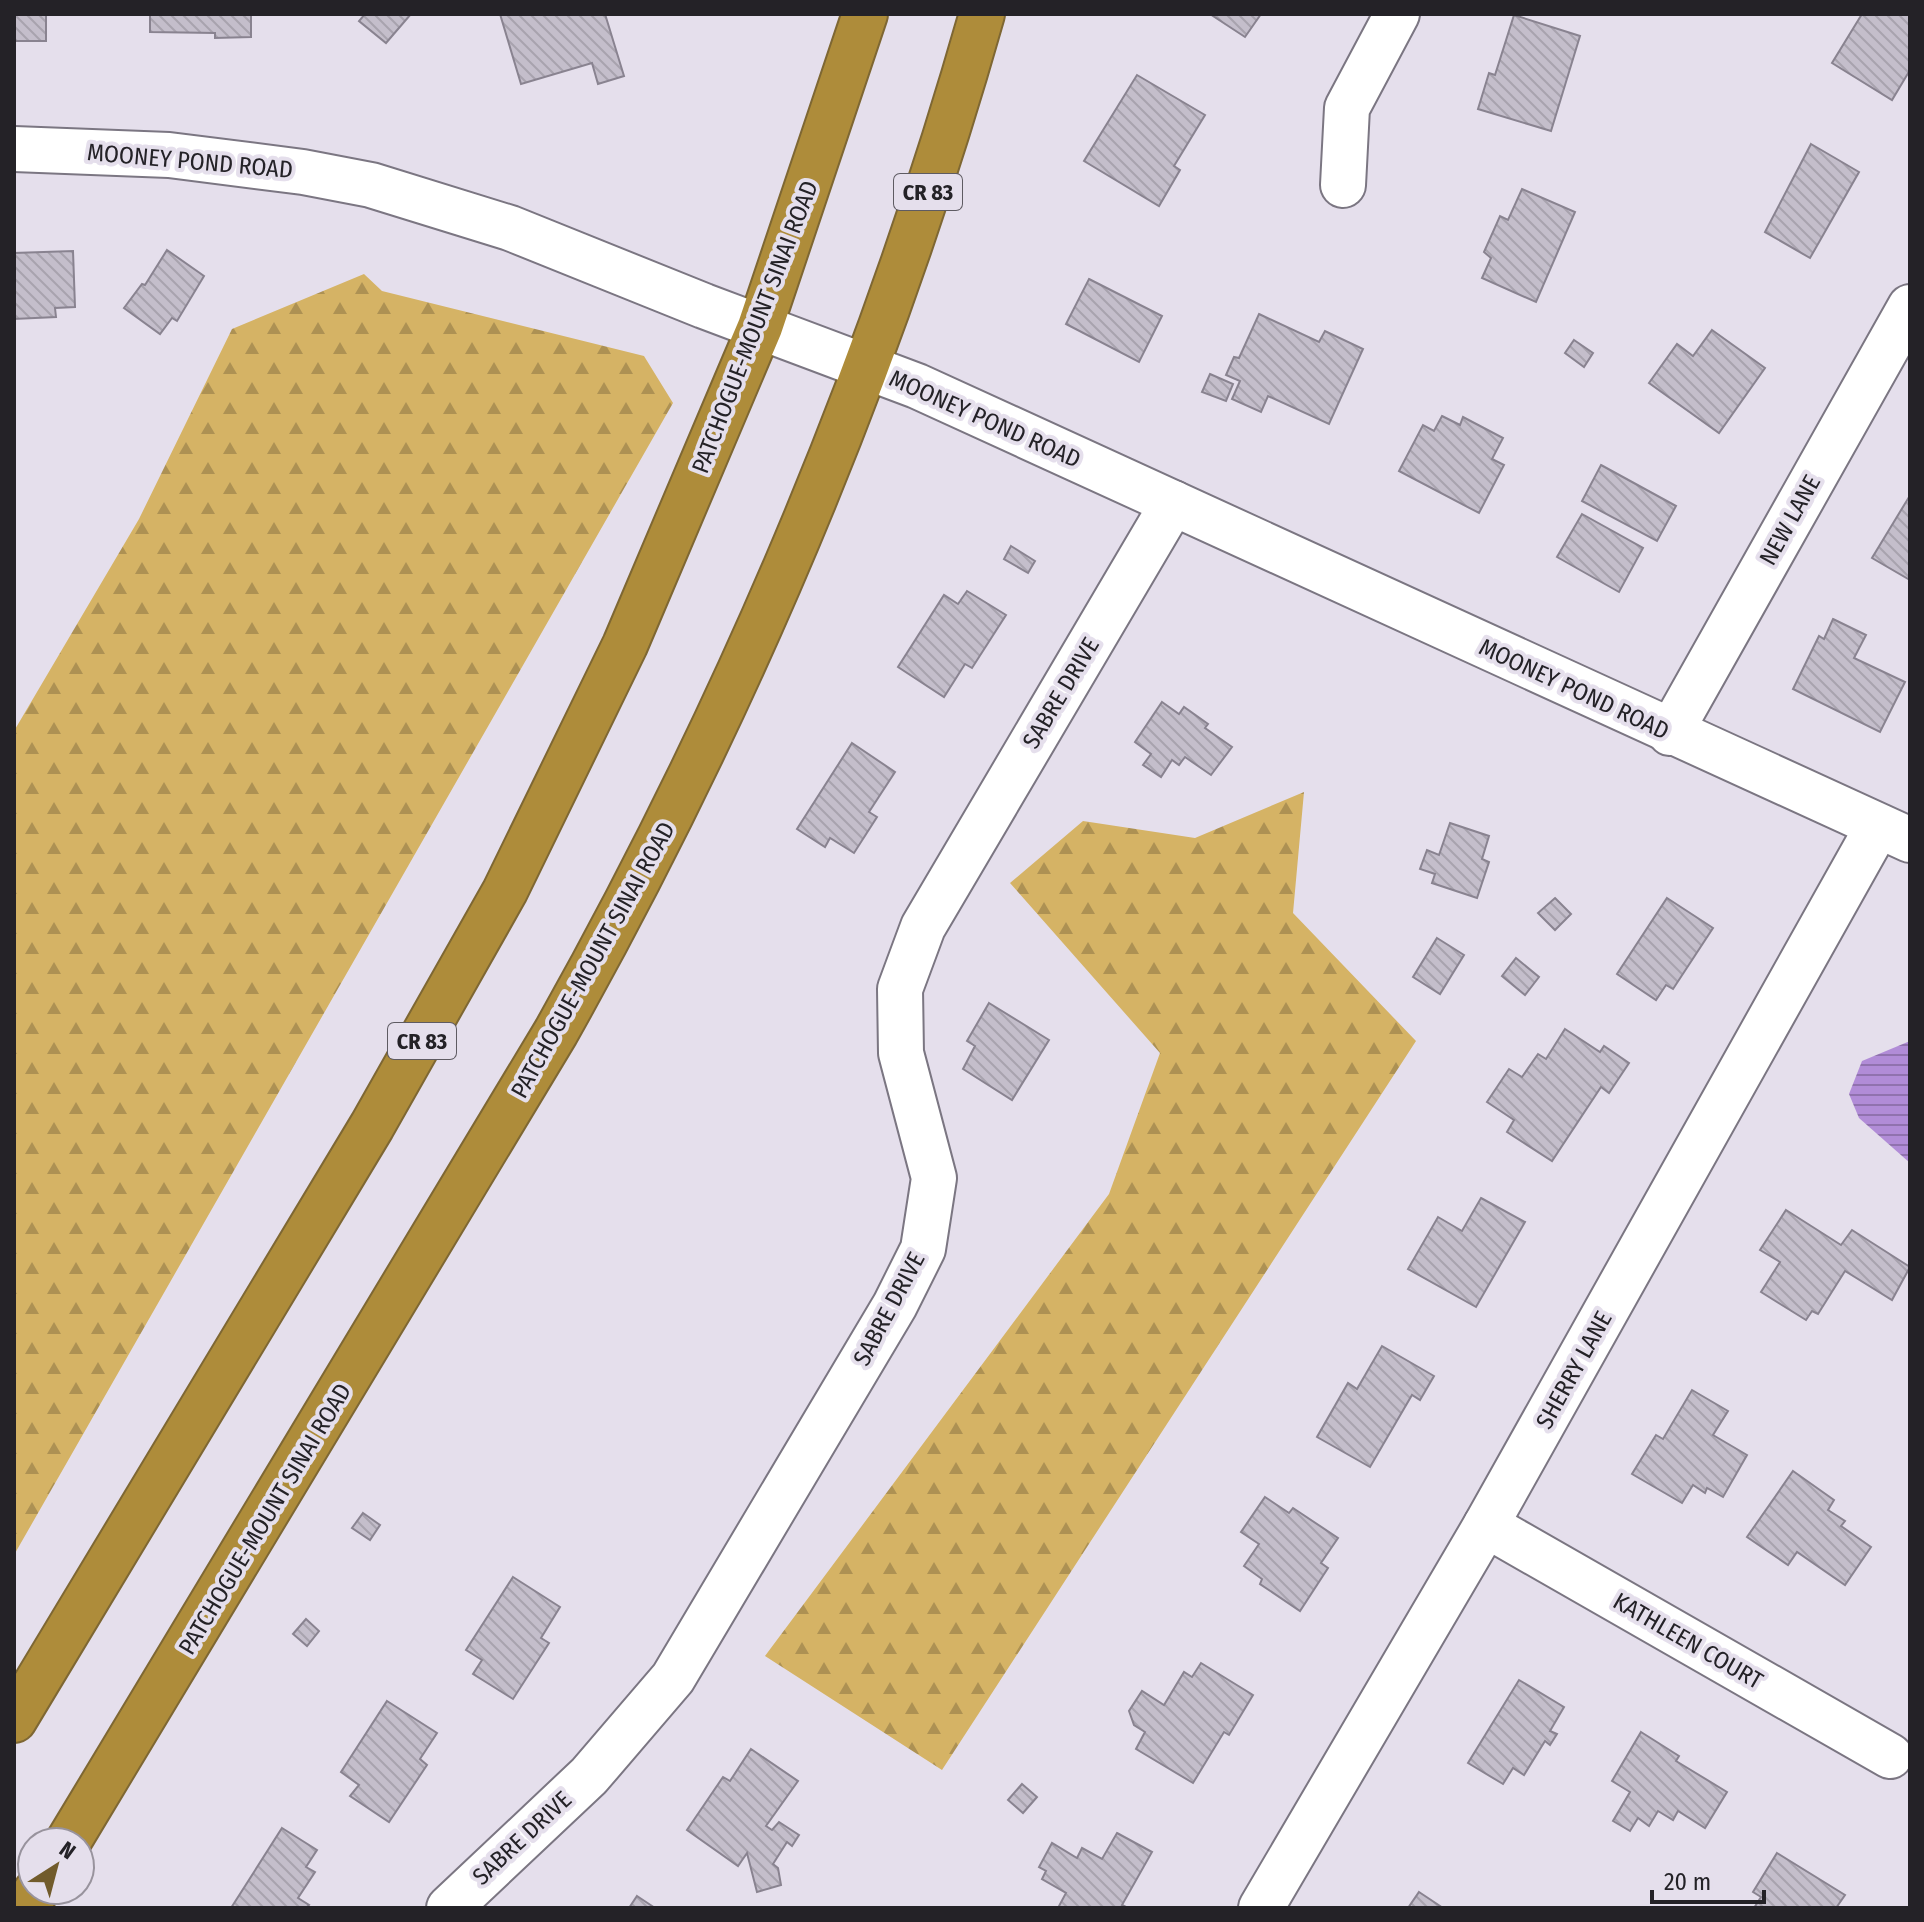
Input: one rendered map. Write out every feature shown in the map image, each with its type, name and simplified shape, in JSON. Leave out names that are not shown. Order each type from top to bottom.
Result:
[{"type":"highway","name":"PATCHOGUE-MOUNT SINAI ROAD","points":[[14,1720],[380,1113],[505,891],[625,645],[760,327],[865,14]]},
{"type":"highway","name":"PATCHOGUE-MOUNT SINAI ROAD","points":[[78,1826],[419,1263],[625,909],[743,665],[867,368],[937,165],[982,14]]},
{"type":"street","points":[[1343,185],[1347,108],[1397,14]]},
{"type":"street","name":"MOONEY POND ROAD","points":[[14,149],[237,161],[371,185],[510,228],[917,386],[1894,833]]},
{"type":"street","name":"NEW LANE","points":[[1670,733],[1910,307]]},
{"type":"street","name":"SABRE DRIVE","points":[[449,1908],[589,1776],[673,1678],[895,1305],[923,1249],[934,1178],[901,1053],[900,989],[923,927],[1173,503]]},
{"type":"street","name":"SHERRY LANE","points":[[1261,1908],[1894,833]]},
{"type":"street","name":"KATHLEEN COURT","points":[[1486,1525],[1890,1756]]},
{"type":"green space","points":[[364,274],[382,291],[644,356],[673,403],[14,1555],[14,731],[139,519],[232,329]]},
{"type":"green space","points":[[1304,792],[1293,913],[1416,1041],[942,1770],[765,1656],[1109,1194],[1160,1053],[1010,883],[1083,821],[1195,838]]},
{"type":"shaded area","points":[[1910,1041],[1910,1163],[1859,1118],[1849,1094],[1862,1061]]},
{"type":"building","points":[[14,14],[46,14],[46,41],[14,41]]},
{"type":"building","points":[[150,14],[251,14],[251,37],[215,38],[215,33],[150,32]]},
{"type":"building","points":[[365,14],[411,14],[386,43],[359,21]]},
{"type":"building","points":[[500,14],[605,14],[624,76],[598,84],[592,63],[521,84]]},
{"type":"building","points":[[1210,14],[1261,14],[1245,37]]},
{"type":"building","points":[[1862,14],[1910,14],[1910,70],[1892,100],[1832,63]]},
{"type":"building","points":[[1514,15],[1580,36],[1551,131],[1478,109],[1489,73],[1495,75]]},
{"type":"building","points":[[1137,75],[1205,115],[1174,166],[1180,170],[1159,206],[1084,161]]},
{"type":"building","points":[[1811,144],[1859,172],[1810,258],[1765,232]]},
{"type":"building","points":[[1522,189],[1575,212],[1536,302],[1482,278],[1491,258],[1484,252],[1500,216],[1508,220]]},
{"type":"building","points":[[167,250],[204,276],[177,321],[172,318],[160,334],[124,308],[142,284],[145,285]]},
{"type":"building","points":[[73,251],[75,307],[55,308],[56,317],[14,319],[14,253]]},
{"type":"building","points":[[1089,279],[1162,316],[1139,362],[1066,324]]},
{"type":"building","points":[[1259,314],[1319,342],[1325,331],[1363,349],[1329,424],[1268,396],[1261,412],[1232,399],[1240,381],[1226,375],[1234,357],[1239,358]]},
{"type":"building","points":[[1712,330],[1765,368],[1719,433],[1649,383],[1677,344],[1693,356]]},
{"type":"building","points":[[1574,340],[1593,353],[1584,367],[1565,353]]},
{"type":"building","points":[[1210,374],[1233,384],[1226,401],[1202,392]]},
{"type":"building","points":[[1442,416],[1460,425],[1463,417],[1503,438],[1492,459],[1504,465],[1479,513],[1399,471],[1423,425],[1434,431]]},
{"type":"building","points":[[1601,465],[1676,506],[1657,541],[1582,501]]},
{"type":"building","points":[[1910,498],[1910,580],[1872,558]]},
{"type":"building","points":[[1582,514],[1643,548],[1619,592],[1557,557]]},
{"type":"building","points":[[1011,546],[1035,561],[1028,573],[1004,559]]},
{"type":"building","points":[[967,591],[1006,615],[972,668],[965,664],[944,697],[898,667],[944,595],[958,604]]},
{"type":"building","points":[[1833,619],[1866,635],[1854,658],[1905,682],[1880,732],[1793,689],[1819,636],[1824,639]]},
{"type":"building","points":[[1162,702],[1179,714],[1184,707],[1208,724],[1205,728],[1232,747],[1211,775],[1185,757],[1179,765],[1172,760],[1161,777],[1143,765],[1151,754],[1135,742]]},
{"type":"building","points":[[852,743],[895,772],[869,812],[877,817],[854,853],[830,838],[825,847],[797,829]]},
{"type":"building","points":[[1450,823],[1489,836],[1482,859],[1489,862],[1477,898],[1432,883],[1435,874],[1420,869],[1427,850],[1439,855]]},
{"type":"building","points":[[1555,898],[1571,914],[1555,930],[1538,913]]},
{"type":"building","points":[[1667,898],[1713,928],[1673,989],[1666,985],[1656,1000],[1617,974]]},
{"type":"building","points":[[1437,938],[1464,955],[1440,994],[1413,977]]},
{"type":"building","points":[[1516,958],[1539,977],[1525,995],[1502,976]]},
{"type":"building","points":[[989,1003],[1049,1040],[1012,1100],[963,1069],[975,1046],[967,1041]]},
{"type":"building","points":[[1565,1029],[1600,1052],[1604,1046],[1629,1063],[1609,1093],[1601,1087],[1552,1161],[1507,1132],[1514,1120],[1487,1102],[1509,1069],[1522,1077],[1538,1054],[1546,1059]]},
{"type":"building","points":[[1481,1198],[1525,1222],[1476,1307],[1408,1269],[1438,1217],[1462,1231]]},
{"type":"building","points":[[1786,1210],[1841,1245],[1852,1230],[1910,1267],[1892,1300],[1845,1271],[1818,1314],[1812,1311],[1806,1320],[1761,1292],[1780,1262],[1760,1250]]},
{"type":"building","points":[[1382,1346],[1434,1376],[1420,1400],[1412,1395],[1370,1467],[1317,1437],[1348,1383],[1357,1389]]},
{"type":"building","points":[[1692,1390],[1728,1411],[1713,1435],[1747,1455],[1723,1497],[1707,1488],[1705,1493],[1693,1485],[1682,1503],[1632,1474],[1656,1435],[1663,1439]]},
{"type":"building","points":[[1793,1471],[1834,1500],[1828,1510],[1845,1521],[1841,1526],[1871,1547],[1845,1585],[1797,1552],[1788,1565],[1747,1537]]},
{"type":"building","points":[[1265,1497],[1289,1513],[1293,1508],[1338,1538],[1321,1563],[1328,1568],[1300,1611],[1260,1584],[1262,1579],[1244,1566],[1259,1544],[1241,1532]]},
{"type":"building","points":[[363,1513],[380,1525],[370,1540],[352,1528]]},
{"type":"building","points":[[513,1577],[560,1607],[541,1638],[549,1643],[513,1699],[473,1674],[482,1660],[466,1650]]},
{"type":"building","points":[[306,1619],[319,1631],[307,1646],[293,1634]]},
{"type":"building","points":[[1201,1663],[1253,1695],[1229,1735],[1224,1732],[1193,1783],[1136,1749],[1145,1732],[1134,1725],[1129,1711],[1142,1691],[1164,1705],[1184,1672],[1192,1677]]},
{"type":"building","points":[[1519,1680],[1564,1707],[1550,1731],[1557,1734],[1550,1745],[1545,1741],[1524,1775],[1513,1768],[1503,1784],[1468,1763]]},
{"type":"building","points":[[387,1701],[437,1733],[420,1759],[427,1765],[389,1822],[350,1796],[359,1785],[341,1772]]},
{"type":"building","points":[[1641,1732],[1679,1756],[1676,1761],[1727,1792],[1705,1828],[1678,1811],[1673,1820],[1658,1811],[1649,1826],[1638,1818],[1630,1831],[1613,1821],[1630,1792],[1612,1781]]},
{"type":"building","points":[[751,1749],[798,1781],[766,1826],[772,1830],[779,1822],[799,1835],[792,1846],[787,1842],[773,1864],[778,1868],[781,1885],[757,1892],[747,1853],[738,1866],[687,1830],[723,1777],[730,1781]]},
{"type":"building","points":[[1022,1784],[1037,1797],[1023,1813],[1008,1800]]},
{"type":"building","points":[[282,1828],[317,1850],[306,1867],[315,1872],[298,1898],[309,1905],[306,1908],[231,1908]]},
{"type":"building","points":[[1117,1833],[1152,1852],[1122,1905],[1128,1908],[1058,1908],[1066,1893],[1042,1879],[1046,1871],[1039,1867],[1052,1843],[1077,1858],[1082,1848],[1102,1859]]},
{"type":"building","points":[[1777,1853],[1845,1895],[1836,1908],[1754,1908],[1761,1897],[1753,1892]]},
{"type":"building","points":[[1419,1892],[1443,1908],[1408,1908]]},
{"type":"building","points":[[637,1896],[655,1908],[629,1908]]}]
